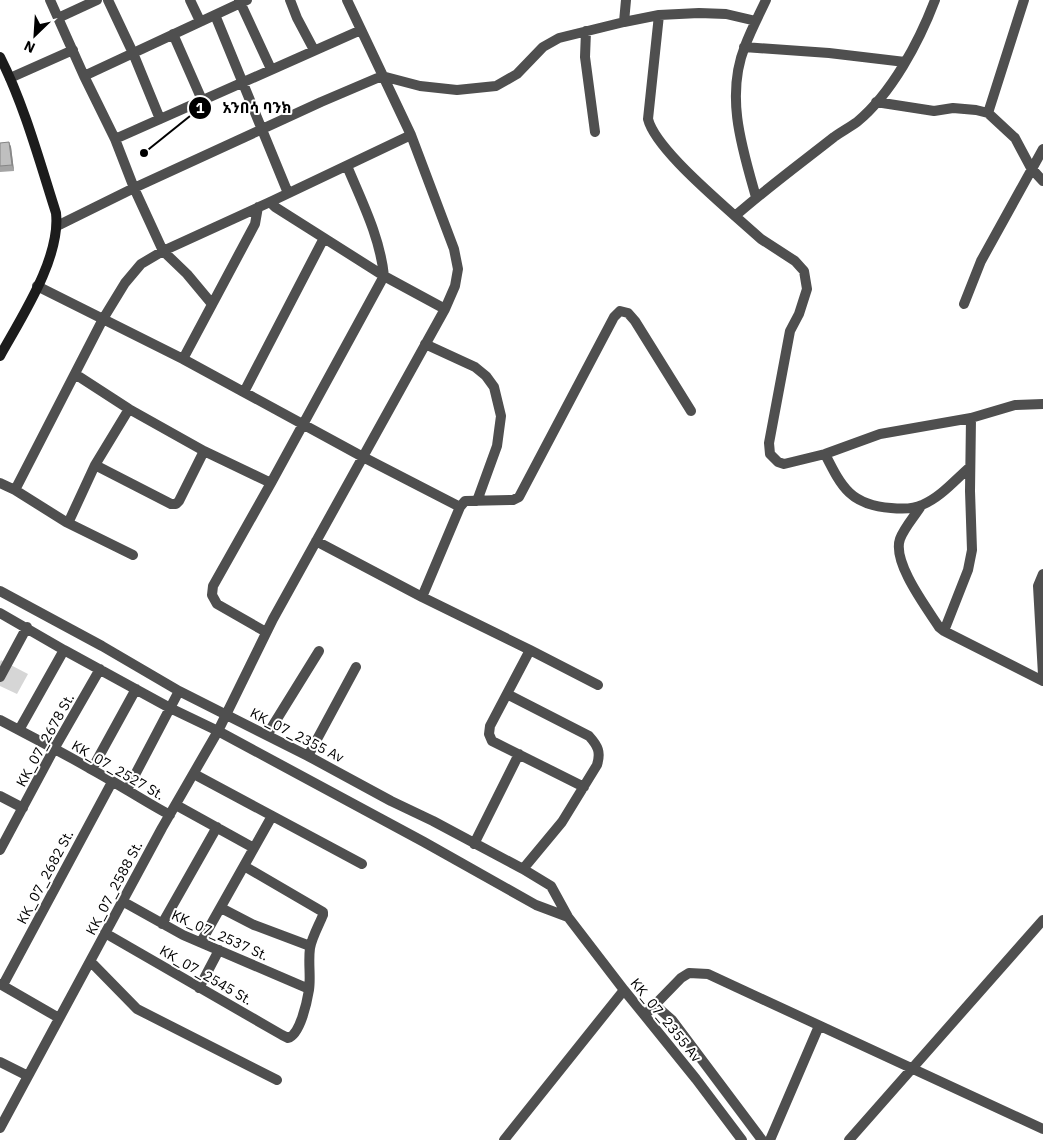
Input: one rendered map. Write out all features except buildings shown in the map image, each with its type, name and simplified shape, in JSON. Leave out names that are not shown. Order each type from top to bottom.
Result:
[{"type":"street","points":[[50,0],[115,139],[162,251],[186,274],[212,304]]},
{"type":"street","points":[[58,18],[97,0]]},
{"type":"street","points":[[108,0],[133,53],[160,119]]},
{"type":"street","points":[[190,0],[200,21]]},
{"type":"street","points":[[290,0],[314,50]]},
{"type":"street","name":"KK_07_2588 St.","points":[[0,1128],[122,900],[227,715],[266,632],[445,309],[455,286],[458,269],[454,249],[411,135],[347,0]]},
{"type":"street","points":[[624,22],[626,0]]},
{"type":"street","points":[[756,197],[741,146],[736,112],[737,80],[744,47],[766,0]]},
{"type":"street","points":[[735,216],[756,197],[857,122],[876,102],[906,62],[928,19],[935,0]]},
{"type":"street","points":[[988,113],[1024,0]]},
{"type":"street","points":[[84,76],[242,1],[271,69]]},
{"type":"street","points":[[57,226],[134,188],[382,76],[420,86],[456,90],[496,86],[516,74],[543,47],[559,38],[586,31],[659,15],[699,12],[726,14],[756,21]]},
{"type":"street","points":[[215,15],[288,193]]},
{"type":"street","points":[[659,15],[648,119],[649,126],[668,151],[700,184],[761,239],[795,261],[804,271],[807,289],[799,314],[790,331],[769,443],[770,454],[778,462],[784,464],[825,454],[880,434],[971,418],[1015,405],[1043,404]]},
{"type":"street","points":[[115,139],[361,30]]},
{"type":"street","points":[[586,31],[584,57],[595,132]]},
{"type":"street","points":[[173,34],[202,100]]},
{"type":"street","points":[[744,47],[829,53],[906,62]]},
{"type":"street","points":[[10,78],[73,50]]},
{"type":"street","points":[[0,356],[38,286],[50,256],[57,226],[56,213],[50,193],[10,78],[1,62]]},
{"type":"street","points":[[876,102],[934,110],[953,108],[988,113],[1015,138],[1031,168],[1043,181]]},
{"type":"street","points":[[14,490],[103,319],[125,283],[141,264],[162,251],[258,208],[411,135]]},
{"type":"street","points":[[964,304],[981,261],[1043,149]]},
{"type":"street","points":[[266,632],[217,604],[212,595],[213,586],[384,276],[377,238],[347,166]]},
{"type":"street","points":[[270,202],[384,276],[445,309]]},
{"type":"street","points":[[184,359],[255,224],[258,208]]},
{"type":"street","points":[[244,392],[324,238]]},
{"type":"street","points":[[38,286],[184,359],[363,457],[460,507]]},
{"type":"street","points":[[422,597],[460,507],[465,501],[513,500],[520,497],[614,318],[620,311],[628,313],[635,321],[691,411]]},
{"type":"street","points":[[425,344],[475,367],[486,376],[494,387],[501,416],[497,446],[477,501]]},
{"type":"street","points":[[75,374],[129,409],[204,451],[271,483]]},
{"type":"street","points":[[66,522],[70,519],[95,465],[129,409]]},
{"type":"street","points":[[944,631],[968,570],[972,550],[971,418]]},
{"type":"street","points":[[95,465],[171,504],[176,504],[204,451]]},
{"type":"street","points":[[825,454],[838,480],[855,499],[874,507],[900,509],[921,506],[938,496],[970,467]]},
{"type":"street","points":[[0,483],[66,522],[133,555]]},
{"type":"street","points":[[921,506],[900,539],[899,556],[908,576],[938,627],[1043,681]]},
{"type":"street","points":[[316,541],[422,597],[598,685]]},
{"type":"street","points":[[1043,574],[1038,586],[1043,675]]},
{"type":"street","name":"KK_07_2355 Av","points":[[0,591],[102,646],[179,691],[308,756],[523,869],[551,886],[568,917],[742,1140]]},
{"type":"street","points":[[0,613],[170,708],[218,731],[536,905],[568,917]]},
{"type":"street","points":[[0,677],[27,627]]},
{"type":"street","points":[[19,730],[64,650]]},
{"type":"street","points":[[530,650],[490,726],[488,734],[492,741],[584,787]]},
{"type":"street","points":[[267,735],[319,651]]},
{"type":"street","points":[[308,756],[356,667]]},
{"type":"street","name":"KK_07_2678 St.","points":[[0,850],[54,749],[100,669]]},
{"type":"street","points":[[92,769],[136,688]]},
{"type":"street","points":[[127,790],[179,691]]},
{"type":"street","points":[[507,694],[589,736],[597,745],[600,756],[597,765],[562,822],[523,869]]},
{"type":"street","name":"KK_07_2527 St.","points":[[0,720],[92,769],[138,798],[170,815]]},
{"type":"street","points":[[474,844],[519,754]]},
{"type":"street","points":[[194,774],[362,864]]},
{"type":"street","name":"KK_07_2682 St.","points":[[2,985],[112,782]]},
{"type":"street","points":[[0,796],[23,808]]},
{"type":"street","points":[[176,806],[254,848]]},
{"type":"street","points":[[201,942],[272,816]]},
{"type":"street","points":[[162,924],[217,827]]},
{"type":"street","points":[[244,866],[321,909],[323,915],[310,946],[309,989]]},
{"type":"street","name":"KK_07_2537 St.","points":[[122,900],[162,924],[309,989]]},
{"type":"street","points":[[221,908],[254,924],[310,946]]},
{"type":"street","points":[[849,1140],[1043,920]]},
{"type":"street","name":"KK_07_2545 St.","points":[[105,933],[288,1038],[293,1037],[298,1031],[309,989]]},
{"type":"street","points":[[199,988],[219,950]]},
{"type":"street","points":[[90,961],[137,1009],[278,1080]]},
{"type":"street","points":[[644,1015],[680,978],[689,973],[708,974],[1043,1129]]},
{"type":"street","points":[[2,985],[59,1018]]},
{"type":"street","points":[[504,1140],[624,990]]},
{"type":"street","points":[[655,1005],[672,1020],[762,1140]]},
{"type":"street","points":[[770,1140],[819,1026]]},
{"type":"street","points":[[0,1062],[28,1076]]},
{"type":"shaded area","points":[[1,660],[28,674],[17,694],[0,686]]},
{"type":"place","name":"አንበሳ ባንክ","points":[[144,153]]}]
